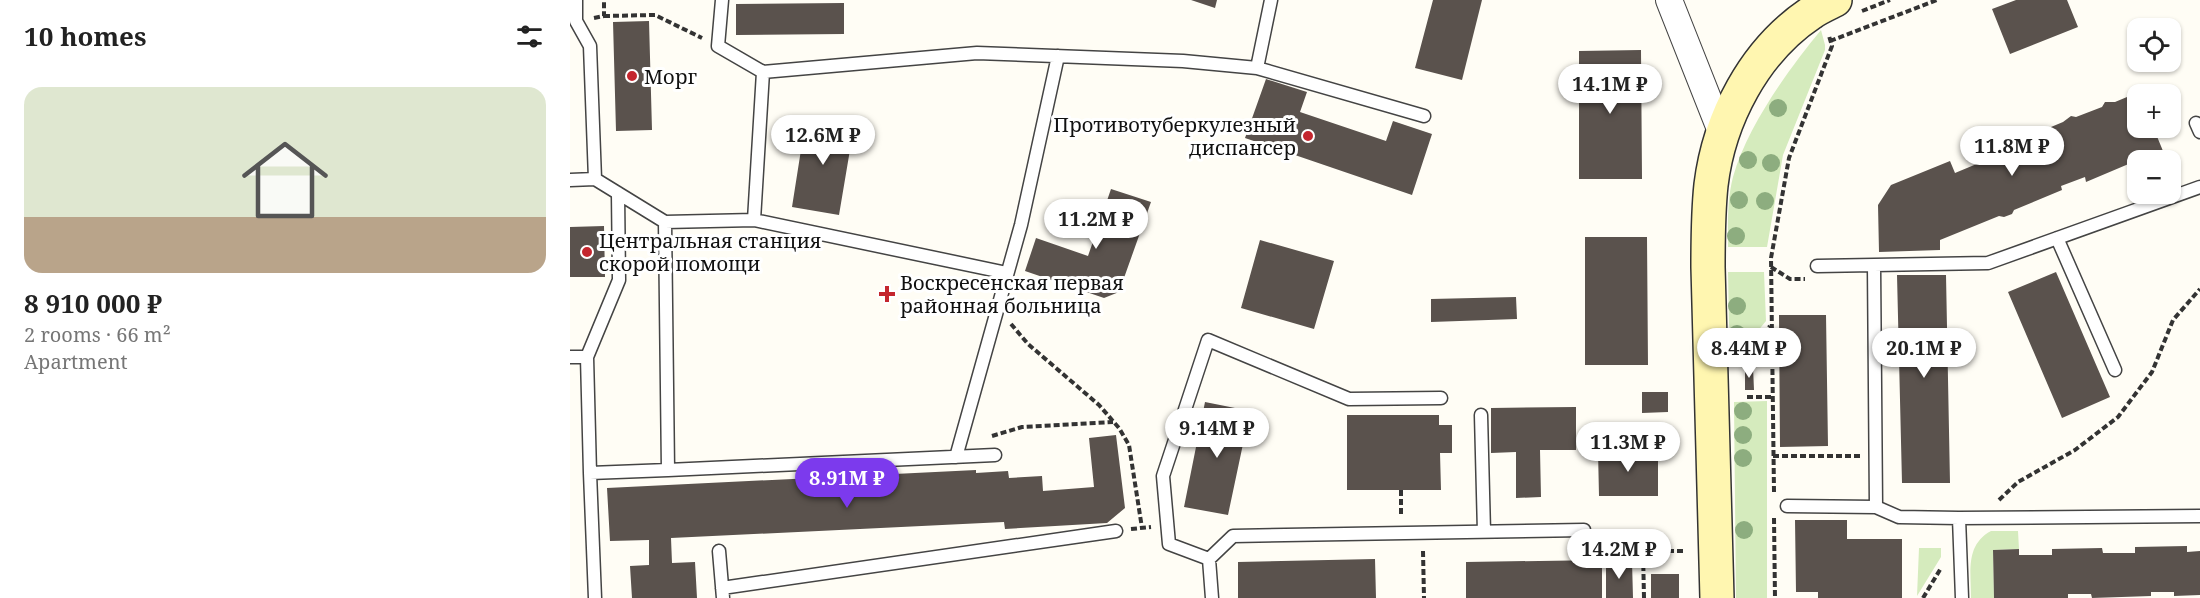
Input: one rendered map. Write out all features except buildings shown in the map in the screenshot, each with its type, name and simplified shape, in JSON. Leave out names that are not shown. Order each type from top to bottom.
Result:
[{"type":"main road","points":[[1717,598],[1708,226],[1711,184],[1722,134],[1746,81],[1785,34],[1811,13],[1831,14]]},
{"type":"street","points":[[1669,0],[1722,134]]},
{"type":"lane","points":[[576,0],[573,21],[590,46],[595,180]]},
{"type":"lane","points":[[722,0],[718,46],[763,72],[977,53],[1183,61],[1257,68],[1424,116]]},
{"type":"lane","points":[[1257,68],[1271,0]]},
{"type":"lane","points":[[956,457],[1021,225],[1058,56]]},
{"type":"lane","points":[[754,219],[763,72]]},
{"type":"lane","points":[[570,180],[595,180],[665,222],[754,219],[1008,273]]},
{"type":"lane","points":[[1817,266],[1988,263],[2200,187]]},
{"type":"lane","points":[[595,598],[587,357],[619,280],[618,193]]},
{"type":"lane","points":[[665,222],[668,470]]},
{"type":"lane","points":[[2057,238],[2115,370]]},
{"type":"lane","points":[[1874,266],[1876,507]]},
{"type":"lane","points":[[1209,559],[1169,544],[1163,476],[1208,340],[1349,399],[1441,398]]},
{"type":"lane","points":[[570,357],[587,357]]},
{"type":"lane","points":[[1481,415],[1484,532]]},
{"type":"lane","points":[[590,473],[995,456]]},
{"type":"lane","points":[[1787,506],[1876,507],[1899,517],[2200,516]]},
{"type":"lane","points":[[1959,518],[1962,598]]},
{"type":"lane","points":[[1209,559],[1233,536],[1584,530]]},
{"type":"lane","points":[[719,550],[722,593],[1116,531]]},
{"type":"lane","points":[[1209,559],[1212,598]]},
{"type":"path","points":[[1830,41],[1937,0]]},
{"type":"path","points":[[1774,496],[1771,258],[1789,158],[1832,46],[1830,41],[1831,14]]},
{"type":"path","points":[[604,16],[655,15],[718,46]]},
{"type":"path","points":[[1988,517],[1996,503],[2019,482],[2075,450],[2118,417],[2152,372],[2173,320],[2200,289]]},
{"type":"path","points":[[997,309],[1028,344],[1100,405],[1129,445],[1142,528]]},
{"type":"path","points":[[1741,363],[1771,325]]},
{"type":"path","points":[[1747,397],[1773,397]]},
{"type":"path","points":[[956,457],[970,446],[996,434],[1022,427],[1113,422]]},
{"type":"path","points":[[1773,456],[1876,456]]},
{"type":"path","points":[[1401,490],[1401,533]]},
{"type":"path","points":[[1774,518],[1774,598]]},
{"type":"path","points":[[1423,533],[1424,598]]},
{"type":"path","points":[[1644,598],[1643,551],[1684,550]]},
{"type":"path","points":[[1923,598],[1946,559]]},
{"type":"green space","points":[[1821,30],[1825,50],[1783,155],[1767,247],[1728,247],[1730,194],[1739,158],[1770,100]]},
{"type":"green space","points":[[1728,272],[1764,272],[1766,321],[1738,355],[1733,355],[1729,324]]},
{"type":"green space","points":[[1767,401],[1767,598],[1736,598],[1734,402]]},
{"type":"green space","points":[[1991,531],[2018,531],[2019,549],[1993,550],[1994,598],[1971,598],[1970,569],[1973,551],[1983,537]]},
{"type":"green space","points":[[1919,548],[1941,548],[1941,557],[1917,596]]},
{"type":"place","name":"Морг","points":[[632,76]]},
{"type":"place","name":"Противотуберкулезный диспансер","points":[[1308,136]]},
{"type":"place","name":"Центральная станция скорой помощи","points":[[587,252]]},
{"type":"place","name":"Воскресенская первая районная больница","points":[[887,294]]}]
